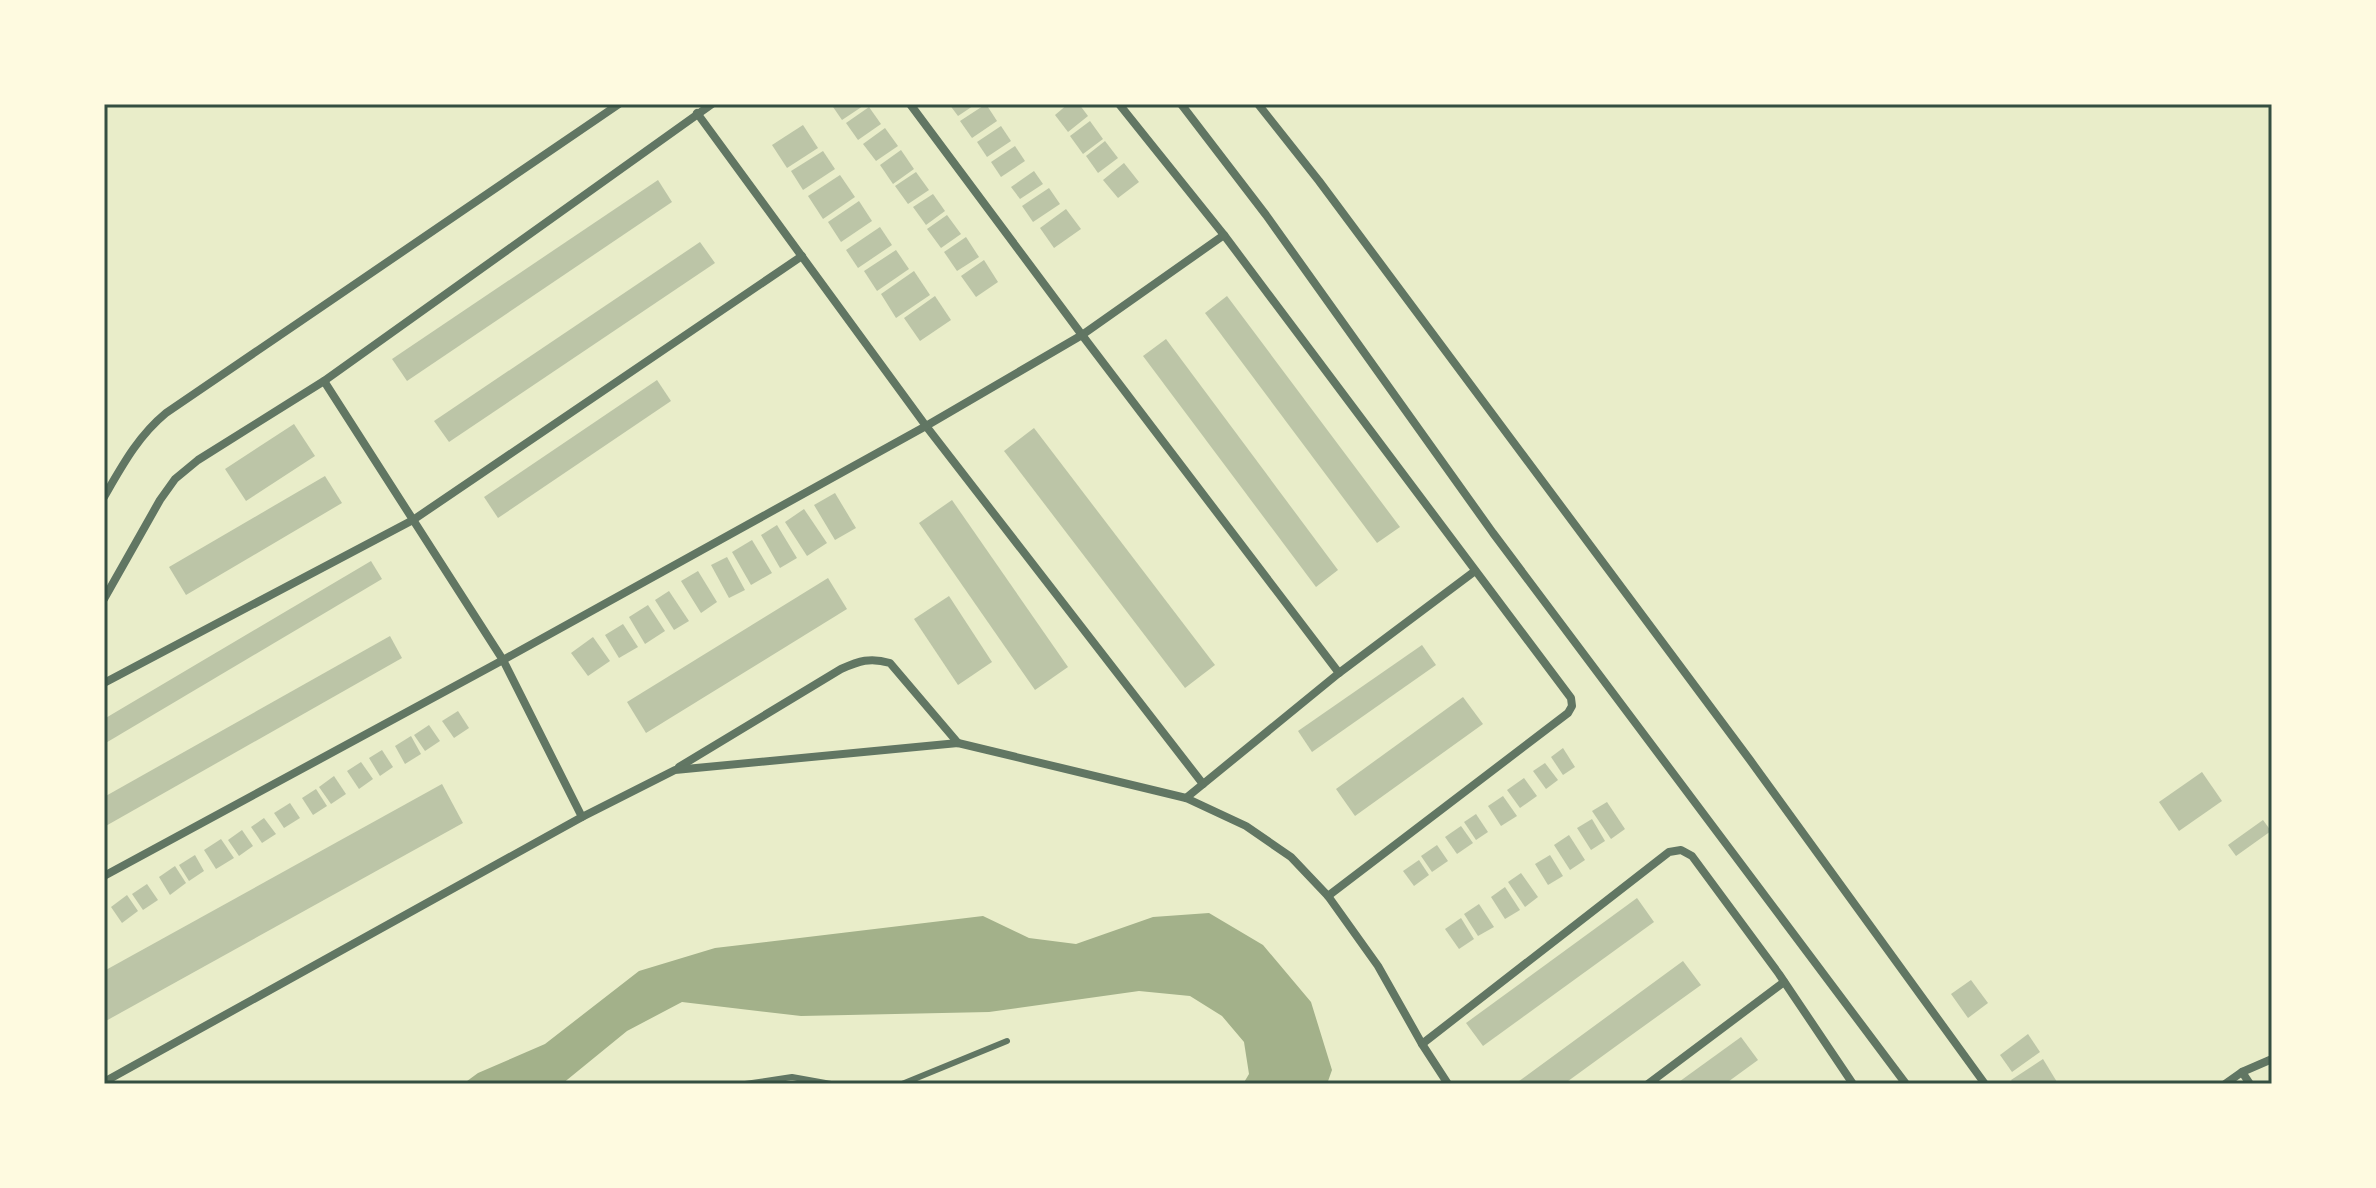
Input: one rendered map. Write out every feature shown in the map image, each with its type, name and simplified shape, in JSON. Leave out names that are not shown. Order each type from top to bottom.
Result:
[{"type":"street","points":[[104,497],[133,447],[148,428],[166,413],[619,104]]},
{"type":"street","points":[[104,599],[175,479],[198,460],[324,381],[712,104]]},
{"type":"street","points":[[910,104],[1339,673]]},
{"type":"street","points":[[1119,104],[1224,235],[1571,698],[1572,706],[1568,713],[1328,896]]},
{"type":"street","points":[[1181,104],[1266,215],[1493,533],[1906,1084]]},
{"type":"street","points":[[1258,104],[1319,181],[1731,735],[1985,1084]]},
{"type":"street","points":[[697,113],[926,426],[1203,784]]},
{"type":"street","points":[[104,876],[926,426],[1082,335],[1224,235]]},
{"type":"street","points":[[104,683],[413,520],[802,256]]},
{"type":"street","points":[[324,381],[503,660],[582,817]]},
{"type":"street","points":[[1186,798],[1339,673],[1475,571]]},
{"type":"street","points":[[104,1082],[582,817],[675,770],[841,669],[863,659],[890,663],[958,743]]},
{"type":"street","points":[[675,770],[958,743],[1186,798],[1246,826],[1280,849],[1328,896],[1378,966],[1448,1084]]},
{"type":"street","points":[[1422,1044],[1669,852],[1681,850],[1692,856],[1784,982],[1853,1084]]},
{"type":"street","points":[[1648,1084],[1784,982]]},
{"type":"street","points":[[2225,1084],[2242,1072],[2272,1059]]},
{"type":"street","points":[[2242,1072],[2250,1084]]},
{"type":"lane","points":[[902,1084],[1007,1041]]},
{"type":"lane","points":[[745,1084],[792,1077],[831,1084]]},
{"type":"shaded area","points":[[1209,913],[1263,945],[1311,1002],[1332,1070],[1327,1084],[1243,1084],[1249,1074],[1244,1042],[1222,1016],[1190,996],[1139,991],[989,1012],[801,1016],[682,1002],[627,1031],[562,1084],[463,1084],[478,1073],[545,1044],[639,971],[715,948],[983,916],[1029,938],[1076,944],[1153,917]]},
{"type":"building","points":[[831,104],[866,104],[842,120]]},
{"type":"building","points":[[949,104],[976,104],[958,116]]},
{"type":"building","points":[[986,104],[997,121],[972,138],[960,121]]},
{"type":"building","points":[[1068,104],[1079,104],[1088,116],[1068,132],[1055,115]]},
{"type":"building","points":[[869,107],[881,124],[858,140],[846,123]]},
{"type":"building","points":[[1090,121],[1103,139],[1083,154],[1070,136]]},
{"type":"building","points":[[803,125],[818,148],[787,168],[772,145]]},
{"type":"building","points":[[1001,126],[1011,141],[987,157],[977,142]]},
{"type":"building","points":[[885,128],[898,146],[876,161],[863,144]]},
{"type":"building","points":[[1105,141],[1118,158],[1098,173],[1086,156]]},
{"type":"building","points":[[1015,146],[1025,161],[1001,177],[991,162]]},
{"type":"building","points":[[901,150],[914,169],[893,184],[880,165]]},
{"type":"building","points":[[823,151],[835,169],[803,190],[791,171]]},
{"type":"building","points":[[1124,163],[1139,182],[1118,198],[1103,180]]},
{"type":"building","points":[[1034,171],[1043,184],[1020,199],[1011,187]]},
{"type":"building","points":[[916,172],[929,190],[908,204],[895,186]]},
{"type":"building","points":[[840,175],[855,197],[823,219],[808,196]]},
{"type":"building","points":[[658,180],[672,202],[407,381],[392,359]]},
{"type":"building","points":[[1049,188],[1060,204],[1033,222],[1022,206]]},
{"type":"building","points":[[933,194],[945,211],[926,225],[913,207]]},
{"type":"building","points":[[859,201],[872,221],[841,242],[828,222]]},
{"type":"building","points":[[1066,209],[1081,229],[1054,248],[1040,228]]},
{"type":"building","points":[[947,215],[961,234],[941,248],[927,229]]},
{"type":"building","points":[[880,227],[892,245],[858,268],[846,250]]},
{"type":"building","points":[[966,237],[979,257],[957,271],[944,252]]},
{"type":"building","points":[[700,242],[715,263],[449,442],[434,421]]},
{"type":"building","points":[[896,250],[909,269],[877,291],[864,271]]},
{"type":"building","points":[[984,260],[998,282],[976,297],[961,276]]},
{"type":"building","points":[[914,271],[930,295],[896,318],[881,294]]},
{"type":"building","points":[[935,296],[951,320],[920,341],[904,318]]},
{"type":"building","points":[[1227,296],[1400,527],[1377,543],[1205,313]]},
{"type":"building","points":[[1166,339],[1338,570],[1316,587],[1143,356]]},
{"type":"building","points":[[657,380],[671,401],[498,518],[484,497]]},
{"type":"building","points":[[294,424],[315,456],[246,501],[225,469]]},
{"type":"building","points":[[1034,428],[1215,665],[1185,688],[1004,451]]},
{"type":"building","points":[[325,476],[342,503],[186,595],[169,567]]},
{"type":"building","points":[[835,493],[856,528],[835,540],[814,505]]},
{"type":"building","points":[[952,500],[1068,667],[1035,690],[919,523]]},
{"type":"building","points":[[804,509],[827,543],[807,556],[785,522]]},
{"type":"building","points":[[777,525],[797,558],[780,568],[761,535]]},
{"type":"building","points":[[752,540],[772,573],[751,585],[732,552]]},
{"type":"building","points":[[727,557],[745,590],[729,598],[711,565]]},
{"type":"building","points":[[371,561],[382,579],[104,744],[104,719]]},
{"type":"building","points":[[698,571],[717,602],[701,613],[681,581]]},
{"type":"building","points":[[828,578],[847,609],[646,733],[627,702]]},
{"type":"building","points":[[669,591],[689,621],[674,630],[655,600]]},
{"type":"building","points":[[949,596],[992,662],[958,685],[914,619]]},
{"type":"building","points":[[648,605],[665,631],[645,644],[629,617]]},
{"type":"building","points":[[623,624],[638,647],[619,658],[605,635]]},
{"type":"building","points":[[390,636],[402,658],[104,827],[104,797]]},
{"type":"building","points":[[593,637],[610,661],[588,676],[571,653]]},
{"type":"building","points":[[1422,645],[1436,665],[1312,752],[1298,731]]},
{"type":"building","points":[[1463,697],[1483,724],[1355,816],[1336,789]]},
{"type":"building","points":[[458,711],[469,728],[454,738],[442,721]]},
{"type":"building","points":[[429,725],[440,741],[425,751],[414,735]]},
{"type":"building","points":[[411,736],[421,754],[405,764],[395,746]]},
{"type":"building","points":[[1563,748],[1575,767],[1563,775],[1551,757]]},
{"type":"building","points":[[382,750],[393,767],[380,776],[369,758]]},
{"type":"building","points":[[361,762],[373,779],[359,789],[347,771]]},
{"type":"building","points":[[1545,763],[1558,780],[1546,789],[1533,771]]},
{"type":"building","points":[[2202,772],[2222,801],[2179,831],[2159,802]]},
{"type":"building","points":[[334,776],[346,794],[331,804],[319,787]]},
{"type":"building","points":[[1524,778],[1537,796],[1520,808],[1507,790]]},
{"type":"building","points":[[442,784],[463,823],[104,1022],[104,971]]},
{"type":"building","points":[[316,789],[327,806],[313,815],[302,798]]},
{"type":"building","points":[[1503,796],[1517,816],[1501,826],[1488,806]]},
{"type":"building","points":[[1607,802],[1625,829],[1611,839],[1592,811]]},
{"type":"building","points":[[290,803],[300,818],[284,828],[274,813]]},
{"type":"building","points":[[1476,814],[1488,832],[1476,840],[1464,822]]},
{"type":"building","points":[[264,818],[276,834],[262,843],[251,827]]},
{"type":"building","points":[[1592,819],[1605,841],[1591,850],[1577,828]]},
{"type":"building","points":[[2263,820],[2271,831],[2236,856],[2228,845]]},
{"type":"building","points":[[1461,826],[1473,843],[1457,854],[1445,837]]},
{"type":"building","points":[[242,830],[253,846],[239,856],[228,840]]},
{"type":"building","points":[[1569,835],[1585,860],[1570,870],[1554,845]]},
{"type":"building","points":[[221,839],[234,858],[216,869],[204,850]]},
{"type":"building","points":[[1437,845],[1448,861],[1432,872],[1421,856]]},
{"type":"building","points":[[195,855],[204,871],[189,881],[179,865]]},
{"type":"building","points":[[1550,855],[1563,876],[1548,885],[1535,864]]},
{"type":"building","points":[[1419,860],[1429,875],[1414,886],[1403,871]]},
{"type":"building","points":[[175,866],[186,883],[170,895],[159,877]]},
{"type":"building","points":[[1521,873],[1538,897],[1525,907],[1508,882]]},
{"type":"building","points":[[147,884],[158,900],[143,910],[132,894]]},
{"type":"building","points":[[1505,887],[1520,910],[1505,919],[1491,897]]},
{"type":"building","points":[[127,895],[138,911],[122,923],[111,907]]},
{"type":"building","points":[[1637,898],[1654,922],[1483,1046],[1466,1023]]},
{"type":"building","points":[[1479,904],[1494,927],[1478,936],[1464,914]]},
{"type":"building","points":[[1461,918],[1474,939],[1459,949],[1445,929]]},
{"type":"building","points":[[1683,961],[1701,985],[1564,1084],[1515,1084]]},
{"type":"building","points":[[1971,980],[1988,1003],[1968,1018],[1951,994]]},
{"type":"building","points":[[2028,1034],[2040,1052],[2012,1072],[2000,1055]]},
{"type":"building","points":[[1741,1037],[1758,1060],[1725,1084],[1676,1084]]},
{"type":"building","points":[[2043,1059],[2057,1082],[2014,1084],[2011,1080]]}]
